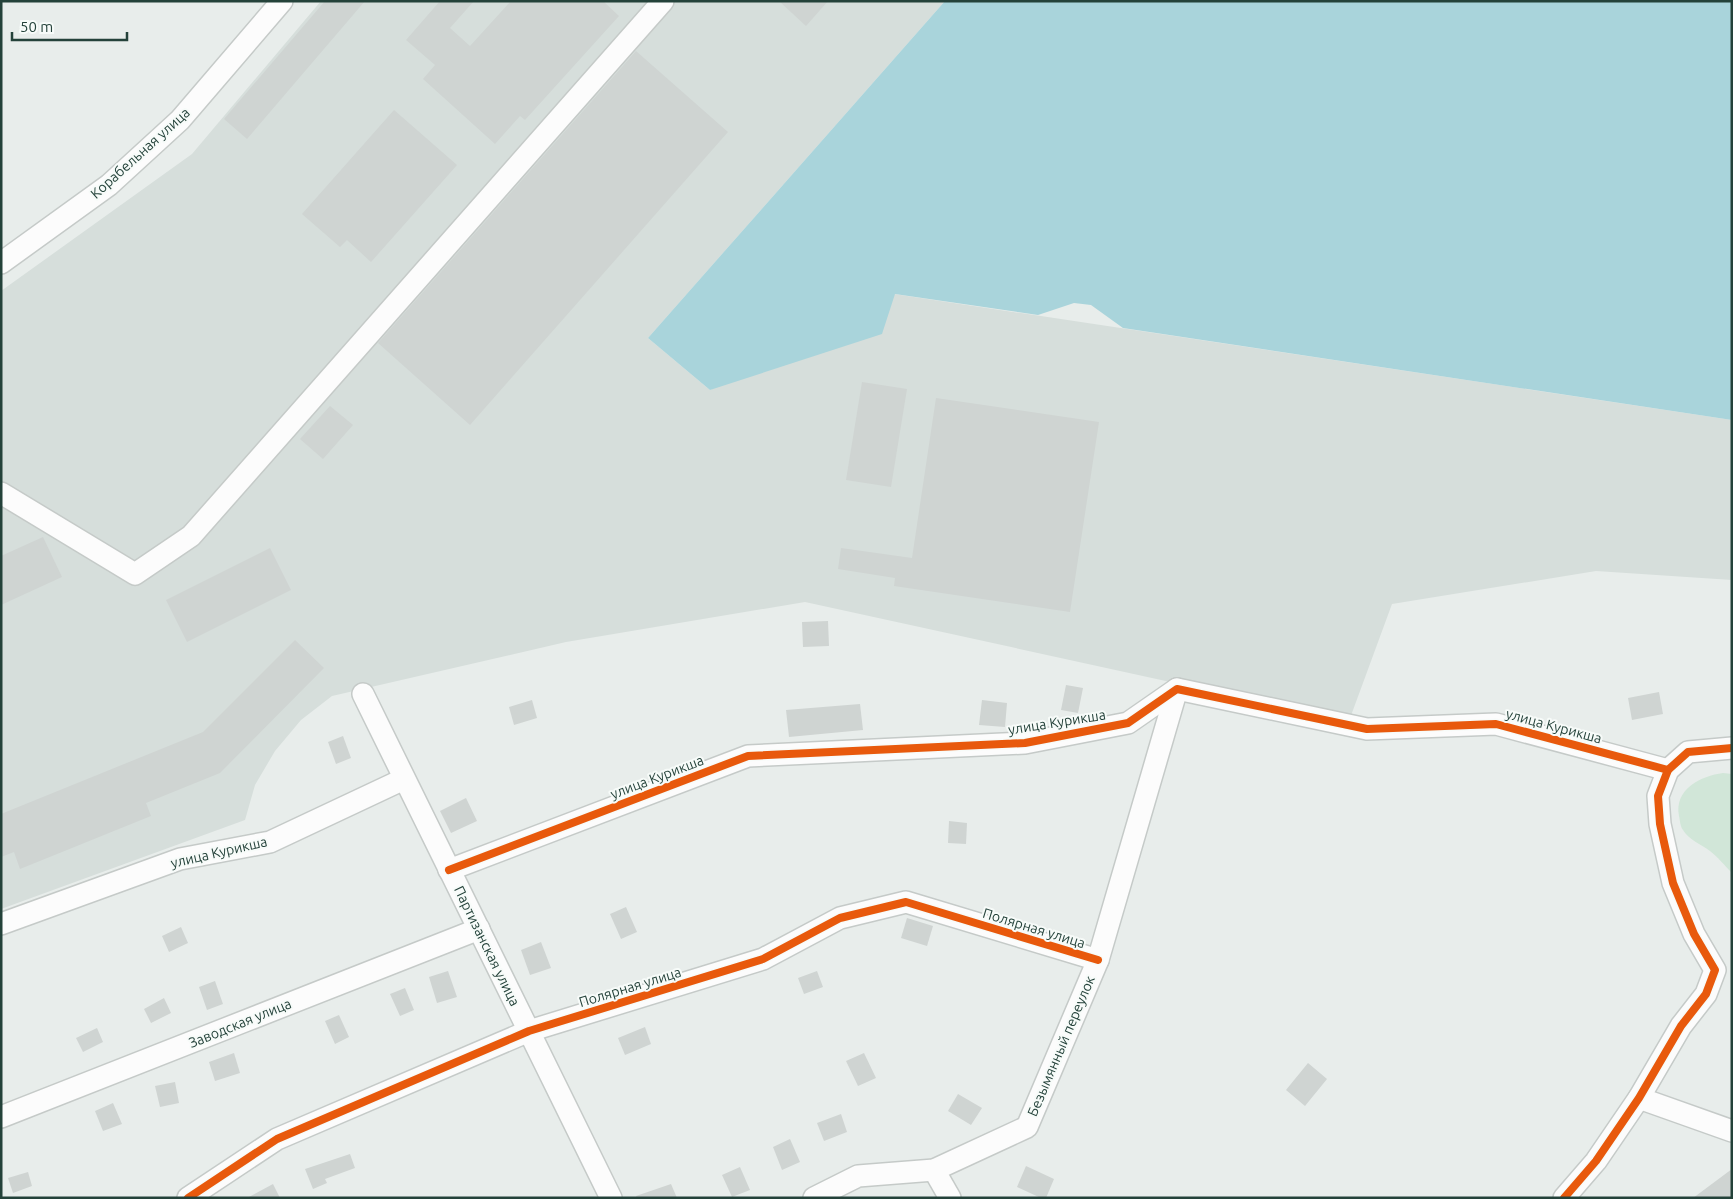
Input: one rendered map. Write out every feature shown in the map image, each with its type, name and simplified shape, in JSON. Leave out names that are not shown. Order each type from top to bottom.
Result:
[{"type":"street","name":"Корабельная улица","points":[[1,263],[109,185],[180,120],[282,1]]},
{"type":"street","points":[[1,493],[135,574],[191,536],[663,1]]},
{"type":"street","name":"улица Курикша","points":[[449,870],[748,756],[1025,743],[1128,723],[1177,688],[1367,729],[1496,724],[1668,770]]},
{"type":"street","name":"Безымянный переулок","points":[[814,1198],[858,1176],[934,1170],[1027,1127],[1098,960],[1177,688]]},
{"type":"street","name":"Партизанская улица","points":[[363,694],[611,1198]]},
{"type":"street","points":[[1564,1198],[1596,1161],[1639,1098],[1682,1026],[1706,994],[1715,970],[1694,934],[1673,883],[1660,824],[1658,796],[1668,770],[1688,752],[1732,748]]},
{"type":"street","name":"улица Курикша","points":[[1,924],[180,859],[270,842],[404,779]]},
{"type":"street","name":"Полярная улица","points":[[188,1198],[277,1139],[529,1031],[763,959],[840,918],[906,902],[1098,960]]},
{"type":"street","name":"Заводская улица","points":[[1,1118],[479,929]]},
{"type":"street","points":[[1639,1098],[1732,1131]]},
{"type":"street","points":[[934,1170],[950,1198]]},
{"type":"shaded area","points":[[321,1],[945,1],[648,338],[710,390],[894,294],[1732,420],[1732,580],[1596,571],[1392,604],[1349,721],[805,602],[566,642],[332,696],[301,720],[275,751],[255,785],[245,820],[1,909],[1,291],[192,154]]},
{"type":"green space","points":[[1723,773],[1732,774],[1732,873],[1713,853],[1686,833],[1681,827],[1679,816],[1681,798],[1685,791],[1706,777]]},
{"type":"water","points":[[945,1],[1732,1],[1732,420],[1123,328],[1091,305],[1074,303],[1038,315],[895,294],[882,334],[710,390],[648,338]]},
{"type":"building","points":[[325,1],[365,1],[247,139],[224,119]]},
{"type":"building","points":[[440,1],[474,1],[450,28],[470,46],[511,1],[603,1],[619,16],[525,120],[520,116],[495,144],[423,79],[435,65],[406,40]]},
{"type":"building","points":[[779,1],[828,1],[806,26]]},
{"type":"building","points":[[636,51],[728,132],[470,425],[378,343]]},
{"type":"building","points":[[394,110],[457,165],[371,262],[347,240],[340,247],[302,214]]},
{"type":"building","points":[[862,382],[907,389],[891,487],[846,480]]},
{"type":"building","points":[[936,398],[1099,422],[1070,612],[894,586],[895,578],[838,569],[841,548],[912,558]]},
{"type":"building","points":[[330,406],[353,425],[323,459],[300,439]]},
{"type":"building","points":[[43,537],[62,577],[1,605],[1,556]]},
{"type":"building","points":[[270,548],[291,590],[187,642],[166,600]]},
{"type":"building","points":[[828,621],[829,646],[803,647],[802,622]]},
{"type":"building","points":[[295,640],[324,668],[220,773],[146,803],[151,816],[20,869],[14,852],[1,857],[1,814],[203,732]]},
{"type":"building","points":[[1066,685],[1083,688],[1078,713],[1061,710]]},
{"type":"building","points":[[1659,692],[1663,714],[1632,720],[1628,698]]},
{"type":"building","points":[[532,700],[537,718],[514,725],[509,707]]},
{"type":"building","points":[[982,700],[1007,703],[1005,727],[979,725]]},
{"type":"building","points":[[860,704],[863,730],[789,737],[786,710]]},
{"type":"building","points":[[343,736],[351,758],[336,764],[328,742]]},
{"type":"building","points":[[466,798],[477,821],[451,833],[440,811]]},
{"type":"building","points":[[949,821],[967,823],[966,844],[948,843]]},
{"type":"building","points":[[626,907],[637,932],[621,939],[610,914]]},
{"type":"building","points":[[907,918],[933,926],[927,946],[901,938]]},
{"type":"building","points":[[181,927],[188,943],[169,952],[162,936]]},
{"type":"building","points":[[541,942],[551,968],[530,975],[521,950]]},
{"type":"building","points":[[448,971],[457,997],[437,1003],[429,977]]},
{"type":"building","points":[[817,971],[823,987],[804,994],[798,978]]},
{"type":"building","points":[[215,981],[223,1004],[207,1010],[199,987]]},
{"type":"building","points":[[405,988],[414,1010],[400,1016],[390,994]]},
{"type":"building","points":[[164,998],[171,1013],[151,1023],[144,1009]]},
{"type":"building","points":[[339,1015],[349,1037],[335,1044],[325,1021]]},
{"type":"building","points":[[645,1027],[651,1044],[625,1055],[618,1038]]},
{"type":"building","points":[[97,1028],[103,1042],[83,1052],[76,1038]]},
{"type":"building","points":[[234,1053],[240,1073],[215,1081],[209,1062]]},
{"type":"building","points":[[864,1053],[876,1078],[858,1086],[846,1061]]},
{"type":"building","points":[[1308,1063],[1327,1079],[1305,1106],[1286,1090]]},
{"type":"building","points":[[175,1082],[179,1103],[160,1107],[155,1086]]},
{"type":"building","points":[[958,1094],[982,1108],[971,1125],[948,1111]]},
{"type":"building","points":[[113,1103],[122,1124],[103,1131],[95,1111]]},
{"type":"building","points":[[841,1114],[847,1132],[824,1141],[817,1123]]},
{"type":"building","points":[[790,1139],[800,1162],[782,1170],[773,1147]]},
{"type":"building","points":[[350,1154],[355,1168],[325,1179],[327,1183],[313,1189],[305,1169]]},
{"type":"building","points":[[1026,1166],[1054,1179],[1046,1198],[1041,1198],[1017,1187]]},
{"type":"building","points":[[740,1167],[750,1190],[732,1197],[722,1175]]},
{"type":"building","points":[[1732,1169],[1732,1198],[1693,1198]]},
{"type":"building","points":[[28,1172],[32,1186],[13,1193],[8,1178]]},
{"type":"building","points":[[273,1184],[280,1198],[247,1198]]},
{"type":"building","points":[[671,1184],[677,1198],[637,1198],[636,1196]]},
{"type":"cycle path","points":[[449,870],[748,756],[1025,743],[1128,723],[1177,689],[1367,729],[1496,724],[1668,770]]},
{"type":"cycle path","points":[[1564,1198],[1596,1161],[1639,1098],[1681,1026],[1706,994],[1715,970],[1694,934],[1673,883],[1660,824],[1658,796],[1668,770],[1688,752],[1732,748]]},
{"type":"cycle path","points":[[188,1198],[277,1139],[529,1031],[763,959],[840,918],[906,902],[1098,960]]}]
